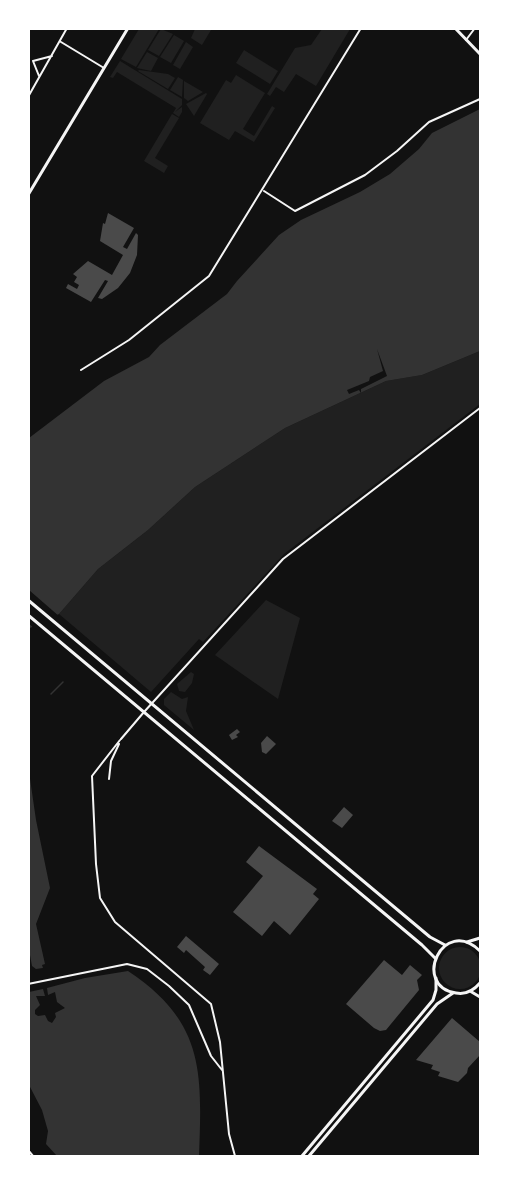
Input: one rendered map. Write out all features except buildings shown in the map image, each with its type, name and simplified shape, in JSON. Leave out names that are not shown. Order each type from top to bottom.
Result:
[{"type":"main road","points":[[28,195],[128,28]]},
{"type":"main road","points":[[455,28],[480,54]]},
{"type":"main road","points":[[28,600],[430,937],[446,945]]},
{"type":"main road","points":[[28,615],[435,958]]},
{"type":"main road","points":[[302,1156],[433,1000],[436,990],[435,958],[446,945],[452,942],[467,942],[480,938]]},
{"type":"main road","points":[[467,942],[480,951]]},
{"type":"main road","points":[[436,978],[441,986],[453,993]]},
{"type":"main road","points":[[470,992],[480,984]]},
{"type":"main road","points":[[309,1156],[437,1004],[453,993],[470,992],[480,997]]},
{"type":"street","points":[[28,97],[67,28]]},
{"type":"street","points":[[81,370],[129,340],[209,276],[361,28]]},
{"type":"street","points":[[466,40],[475,28]]},
{"type":"street","points":[[61,42],[104,68]]},
{"type":"street","points":[[33,61],[52,56]]},
{"type":"street","points":[[28,58],[33,61],[40,78]]},
{"type":"street","points":[[263,191],[295,211],[365,175],[397,151],[429,122],[480,99]]},
{"type":"street","points":[[235,1156],[229,1134],[220,1042],[211,1004],[116,922],[100,898],[92,776],[144,712],[284,559],[480,408]]},
{"type":"street","points":[[109,779],[111,761],[120,740]]},
{"type":"street","points":[[28,984],[127,964],[147,969],[189,1005],[211,1056],[224,1072]]},
{"type":"street","points":[[29,1150],[33,1156]]},
{"type":"shaded area","points":[[139,29],[159,29],[136,67],[121,59]]},
{"type":"shaded area","points":[[161,29],[173,34],[159,56],[148,50]]},
{"type":"shaded area","points":[[195,29],[211,30],[202,45],[191,38]]},
{"type":"shaded area","points":[[322,29],[350,29],[316,86],[296,74],[284,92],[276,87],[270,96],[267,94],[295,48],[311,45]]},
{"type":"shaded area","points":[[174,35],[184,41],[171,63],[160,57]]},
{"type":"shaded area","points":[[186,42],[193,47],[180,69],[173,65]]},
{"type":"shaded area","points":[[244,50],[278,71],[270,84],[236,63]]},
{"type":"shaded area","points":[[147,52],[158,58],[151,71],[137,68]]},
{"type":"shaded area","points":[[120,61],[182,99],[182,105],[175,112],[182,107],[179,117],[173,113],[176,108],[117,72],[113,78],[110,77]]},
{"type":"shaded area","points":[[139,70],[168,74],[175,78],[168,89]]},
{"type":"shaded area","points":[[236,75],[265,93],[243,129],[254,136],[272,106],[275,108],[254,142],[235,131],[229,140],[200,123],[226,80],[231,83]]},
{"type":"shaded area","points":[[178,77],[183,80],[182,97],[170,90]]},
{"type":"shaded area","points":[[184,81],[203,92],[188,101],[184,98]]},
{"type":"shaded area","points":[[207,94],[194,116],[186,104]]},
{"type":"shaded area","points":[[480,109],[480,351],[422,375],[386,381],[285,428],[195,487],[148,530],[98,569],[59,614],[30,628],[29,632],[29,438],[104,381],[149,357],[160,345],[227,294],[279,235],[301,220],[360,192],[390,174],[419,149],[432,133]]},
{"type":"shaded area","points":[[172,114],[179,118],[155,158],[168,166],[164,173],[144,161]]},
{"type":"shaded area","points":[[480,351],[480,404],[284,554],[203,642],[199,639],[151,692],[59,614],[98,569],[148,530],[195,487],[285,428],[386,381],[422,375]]},
{"type":"shaded area","points":[[266,600],[300,618],[278,699],[215,655]]},
{"type":"shaded area","points":[[191,672],[194,674],[192,683],[185,692],[179,691],[177,684]]},
{"type":"shaded area","points":[[171,692],[182,699],[188,697],[186,711],[194,730],[164,705],[164,699]]},
{"type":"shaded area","points":[[28,765],[36,820],[50,888],[36,924],[45,964],[42,965],[43,968],[36,969],[32,966],[28,944]]},
{"type":"shaded area","points":[[460,947],[468,948],[475,953],[480,960],[480,976],[475,983],[468,988],[460,989],[452,988],[445,983],[440,976],[439,968],[440,960],[445,953],[452,948]]},
{"type":"shaded area","points":[[128,971],[153,990],[172,1010],[185,1030],[194,1052],[200,1099],[199,1156],[57,1156],[46,1144],[48,1131],[42,1110],[29,1085],[29,992],[43,989],[45,996],[36,996],[40,1005],[35,1010],[35,1014],[45,1015],[52,1023],[56,1017],[55,1013],[65,1008],[57,1002],[55,992],[48,995],[47,988],[85,978]]},
{"type":"pier","points":[[377,349],[387,376],[361,389],[361,393],[359,390],[349,394],[347,390],[369,381],[370,377],[383,371]]},
{"type":"pier","points":[[29,590],[60,617],[35,629],[28,623]]},
{"type":"waterway","points":[[51,694],[63,682]]}]
